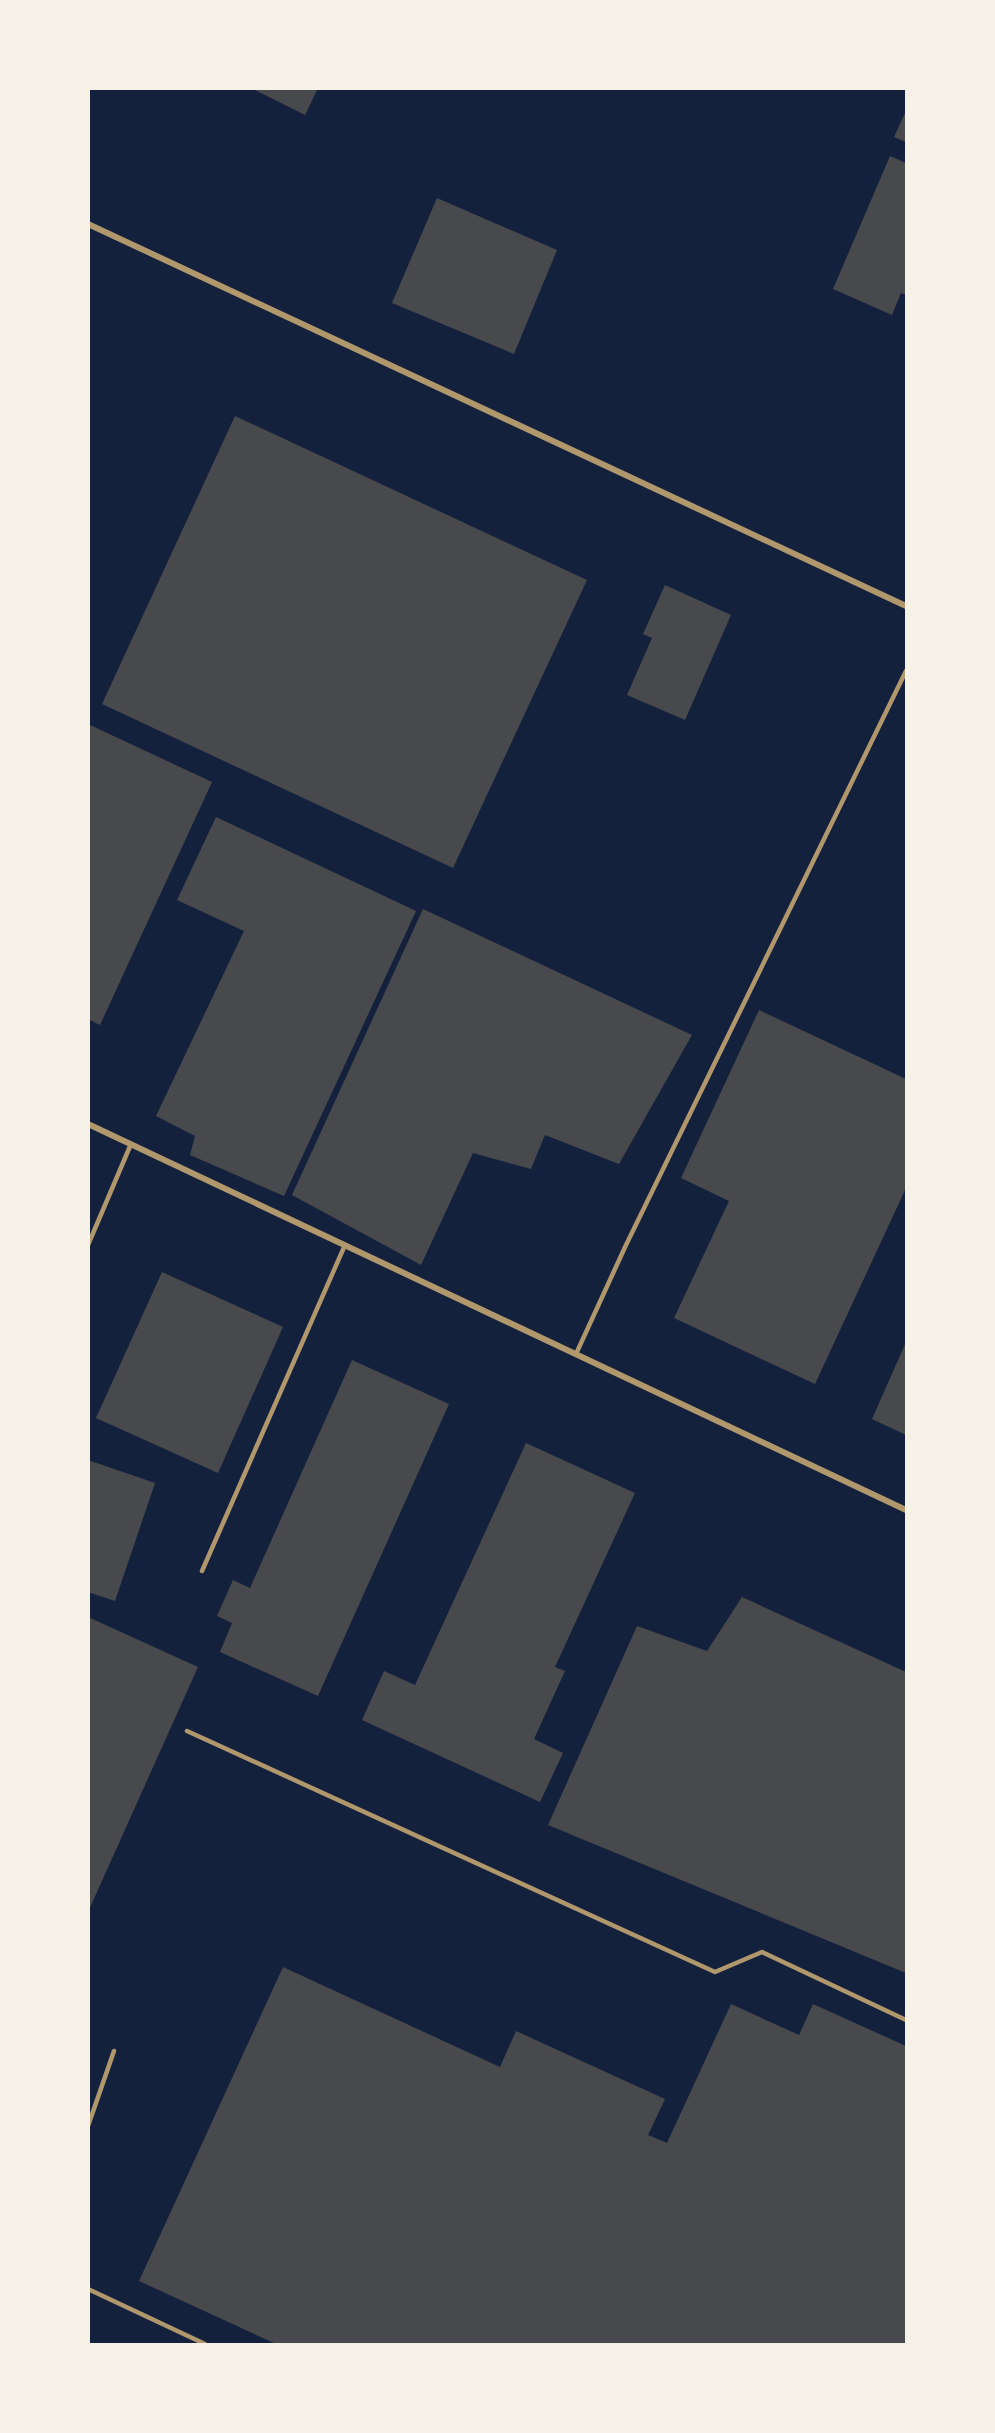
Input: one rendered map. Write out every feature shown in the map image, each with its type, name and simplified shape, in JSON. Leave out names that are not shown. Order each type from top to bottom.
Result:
[{"type":"street","points":[[88,224],[906,606]]},
{"type":"street","points":[[88,1124],[906,1510]]},
{"type":"lane","points":[[576,1354],[626,1245],[906,671]]},
{"type":"lane","points":[[88,1245],[131,1144]]},
{"type":"lane","points":[[202,1571],[345,1245]]},
{"type":"lane","points":[[187,1731],[715,1972],[762,1952],[906,2020]]},
{"type":"lane","points":[[88,2126],[114,2051]]},
{"type":"lane","points":[[88,2289],[205,2344]]},
{"type":"building","points":[[251,88],[318,88],[305,115]]},
{"type":"building","points":[[906,111],[906,142],[894,137]]},
{"type":"building","points":[[890,156],[906,163],[906,295],[901,293],[892,315],[833,289]]},
{"type":"building","points":[[437,198],[557,250],[514,354],[392,303]]},
{"type":"building","points":[[235,416],[587,580],[453,868],[102,704]]},
{"type":"building","points":[[665,585],[731,615],[685,720],[627,695],[652,638],[643,634]]},
{"type":"building","points":[[88,724],[212,782],[100,1025],[88,1019]]},
{"type":"building","points":[[216,817],[416,911],[284,1196],[190,1155],[195,1136],[156,1116],[244,931],[177,900]]},
{"type":"building","points":[[423,909],[692,1035],[619,1164],[545,1135],[531,1169],[473,1153],[421,1265],[292,1195]]},
{"type":"building","points":[[759,1010],[906,1079],[906,1188],[815,1384],[674,1318],[729,1201],[681,1178]]},
{"type":"building","points":[[162,1272],[283,1327],[218,1473],[96,1418]]},
{"type":"building","points":[[906,1342],[906,1435],[872,1419]]},
{"type":"building","points":[[352,1360],[449,1404],[318,1696],[220,1652],[232,1623],[217,1616],[233,1580],[250,1588]]},
{"type":"building","points":[[526,1443],[635,1493],[555,1667],[565,1671],[534,1739],[563,1753],[540,1802],[362,1720],[384,1671],[415,1685]]},
{"type":"building","points":[[88,1460],[155,1483],[115,1601],[88,1592]]},
{"type":"building","points":[[742,1597],[906,1672],[906,1973],[548,1825],[637,1626],[707,1651]]},
{"type":"building","points":[[88,1617],[198,1667],[88,1912]]},
{"type":"building","points":[[283,1967],[500,2067],[516,2031],[665,2099],[648,2135],[667,2143],[731,2004],[799,2035],[813,2004],[906,2046],[906,2344],[276,2344],[139,2281]]}]
